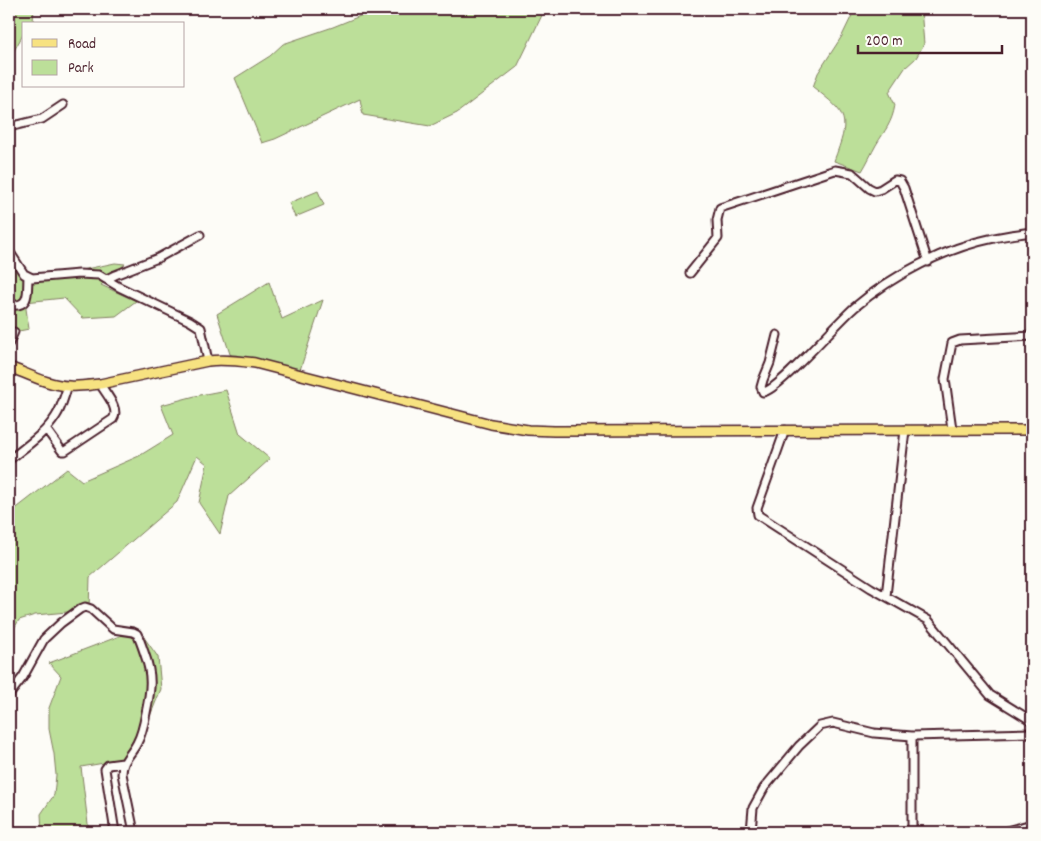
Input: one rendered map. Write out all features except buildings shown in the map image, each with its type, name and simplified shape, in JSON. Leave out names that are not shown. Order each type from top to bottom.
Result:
[{"type":"main road","points":[[9,367],[49,382],[68,386],[100,384],[208,361],[227,360],[255,363],[490,424],[528,430],[1032,430]]},
{"type":"street","points":[[9,127],[42,119],[63,104]]},
{"type":"street","points":[[690,273],[718,238],[717,220],[720,208],[835,170],[852,173],[875,191],[894,180],[899,180],[904,188],[928,262]]},
{"type":"street","points":[[777,335],[770,364],[761,387],[763,392],[767,392],[789,373],[855,306],[903,275],[962,248],[994,238],[1032,232]]},
{"type":"street","points":[[107,279],[158,258],[200,235]]},
{"type":"street","points":[[9,252],[20,269],[28,276],[37,278],[92,274],[107,279],[199,326],[203,332],[208,361]]},
{"type":"street","points":[[9,305],[16,306],[28,298],[28,276]]},
{"type":"street","points":[[9,343],[14,332]]},
{"type":"street","points":[[952,429],[945,379],[952,343],[960,340],[1032,336]]},
{"type":"street","points":[[46,429],[58,446],[65,451],[113,419],[116,415],[115,410],[100,384]]},
{"type":"street","points":[[9,460],[46,429],[56,416],[68,386]]},
{"type":"street","points":[[785,430],[757,508],[758,515],[871,588],[928,620],[990,695],[1032,721]]},
{"type":"street","points":[[886,596],[905,430]]},
{"type":"street","points":[[9,695],[23,677],[44,638],[80,609],[86,607],[91,609],[113,629],[133,632],[139,638],[150,669],[151,692],[139,739],[123,763],[122,774],[134,832]]},
{"type":"street","points":[[751,832],[753,808],[764,788],[799,746],[820,726],[833,722],[874,733],[912,736],[1032,733]]},
{"type":"street","points":[[912,736],[912,832]]},
{"type":"street","points":[[115,832],[105,769],[108,766],[123,763]]},
{"type":"street","points":[[1003,832],[1032,824]]},
{"type":"green space","points":[[9,9],[34,9],[32,22],[22,22],[22,36],[12,54],[9,65]]},
{"type":"green space","points":[[377,9],[545,9],[517,67],[457,113],[430,126],[363,115],[360,99],[275,139],[262,143],[235,78],[270,56],[283,44],[333,27]]},
{"type":"green space","points":[[855,9],[921,9],[924,44],[916,58],[905,68],[889,92],[895,105],[892,117],[862,171],[834,161],[843,135],[843,118],[834,104],[813,87],[818,73],[842,36]]},
{"type":"green space","points":[[318,191],[324,205],[295,217],[289,203]]},
{"type":"green space","points":[[9,250],[29,276],[47,277],[115,263],[125,264],[101,285],[136,301],[116,316],[83,318],[64,298],[25,302],[29,329],[9,333]]},
{"type":"green space","points":[[269,282],[282,319],[323,300],[299,373],[235,358],[230,354],[217,314]]},
{"type":"green space","points":[[226,390],[240,434],[270,459],[229,496],[220,534],[199,503],[207,464],[197,456],[177,502],[90,577],[89,610],[35,615],[19,620],[9,637],[9,514],[67,469],[82,481],[139,456],[173,435],[161,405]]},
{"type":"green space","points":[[138,629],[158,657],[161,689],[133,758],[81,767],[89,832],[42,832],[41,814],[54,795],[56,775],[49,729],[49,708],[61,676],[49,663]]}]
